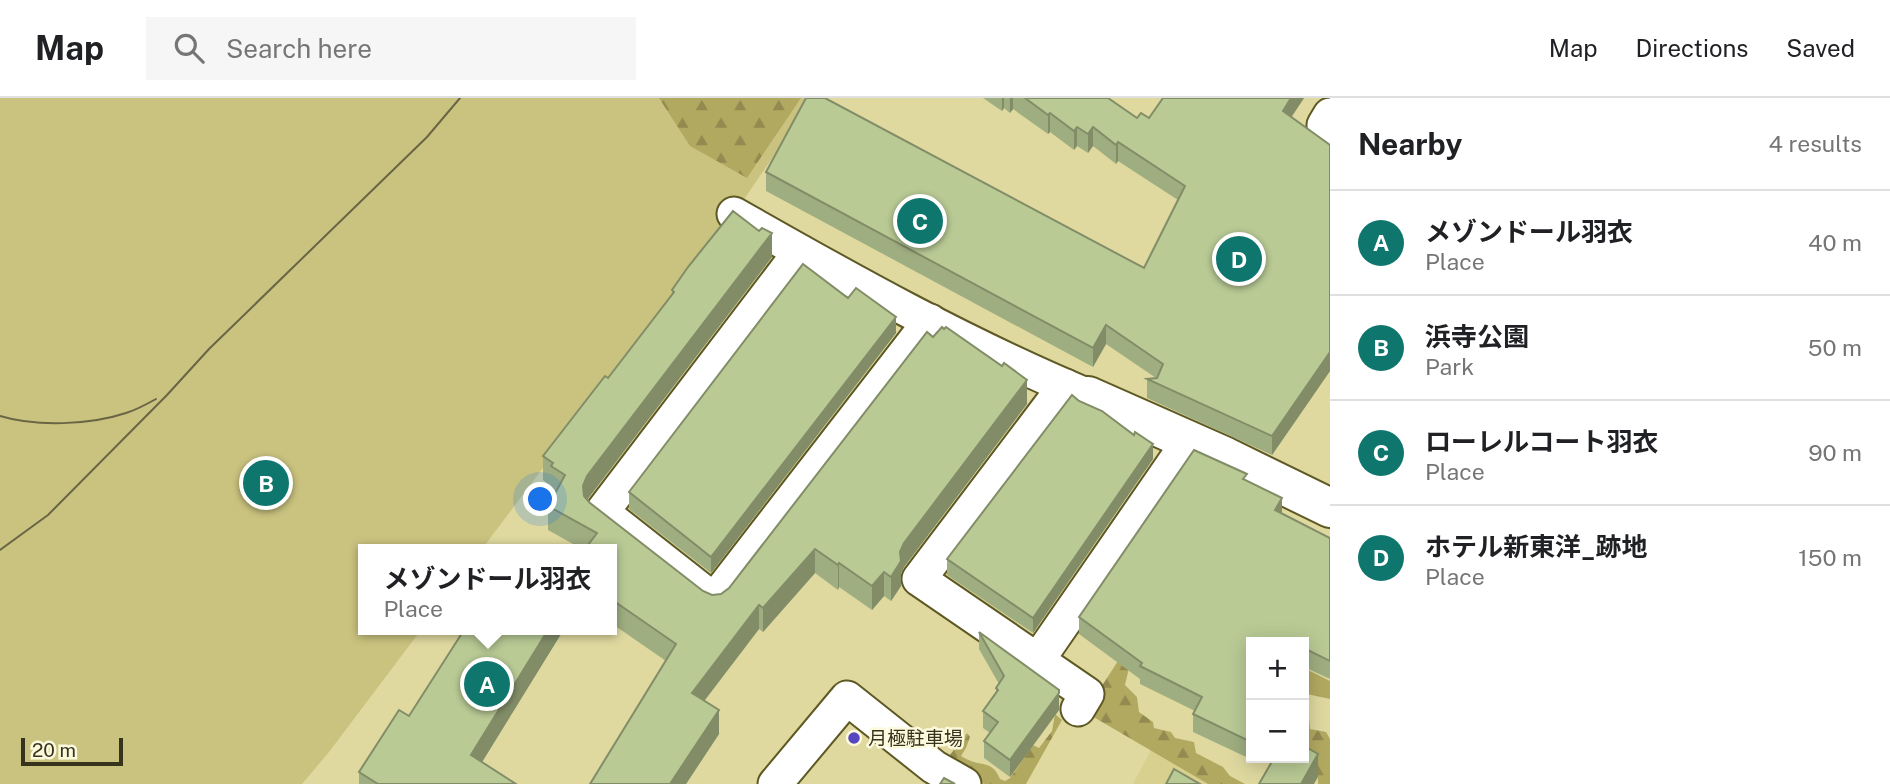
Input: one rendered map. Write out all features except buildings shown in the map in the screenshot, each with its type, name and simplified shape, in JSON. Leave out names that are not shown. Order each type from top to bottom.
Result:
[{"type":"street","points":[[1330,115],[1324,125],[1330,129]]},
{"type":"street","points":[[734,214],[800,252],[1002,358],[1189,441],[1330,508]]},
{"type":"street","points":[[800,252],[602,512],[715,600],[930,321]]},
{"type":"street","points":[[1077,391],[919,579],[1087,694],[1078,709]]},
{"type":"street","points":[[1037,661],[1189,441]]},
{"type":"street","points":[[775,784],[847,698],[934,767],[964,784]]},
{"type":"shaded area","points":[[0,98],[813,98],[734,214],[486,544],[358,544],[358,635],[417,635],[302,784],[0,784]]},
{"type":"shaded area","points":[[1151,750],[1208,784],[1133,784]]},
{"type":"green space","points":[[659,98],[801,98],[747,178],[690,146]]},
{"type":"green space","points":[[1138,630],[1125,685],[1137,697],[1139,712],[1153,722],[1154,728],[1171,732],[1175,738],[1194,742],[1196,753],[1223,767],[1230,776],[1245,784],[1208,784],[1085,712]]},
{"type":"green space","points":[[1309,670],[1330,681],[1330,699],[1309,694]]},
{"type":"green space","points":[[1055,714],[1062,720],[1026,784],[984,784],[946,760],[967,733],[970,737],[961,756],[992,767],[1000,779],[1005,781],[1010,778],[1033,745],[1039,748],[1052,731]]},
{"type":"green space","points":[[1309,718],[1310,729],[1326,732],[1330,739],[1330,784],[1318,784],[1318,777],[1308,763]]},
{"type":"tram line","points":[[0,550],[48,515],[209,349],[427,137],[460,98]]},
{"type":"tram line","points":[[0,416],[30,422],[80,422],[126,413],[156,399]]},
{"type":"place","name":"ローレルコート羽衣","points":[[920,221]]},
{"type":"place","name":"ホテル新東洋_跡地","points":[[1239,259]]},
{"type":"place","name":"浜寺公園","points":[[266,483]]},
{"type":"place","name":"メゾンドール羽衣","points":[[487,684]]},
{"type":"place","name":"月極駐車場","points":[[854,738]]}]
